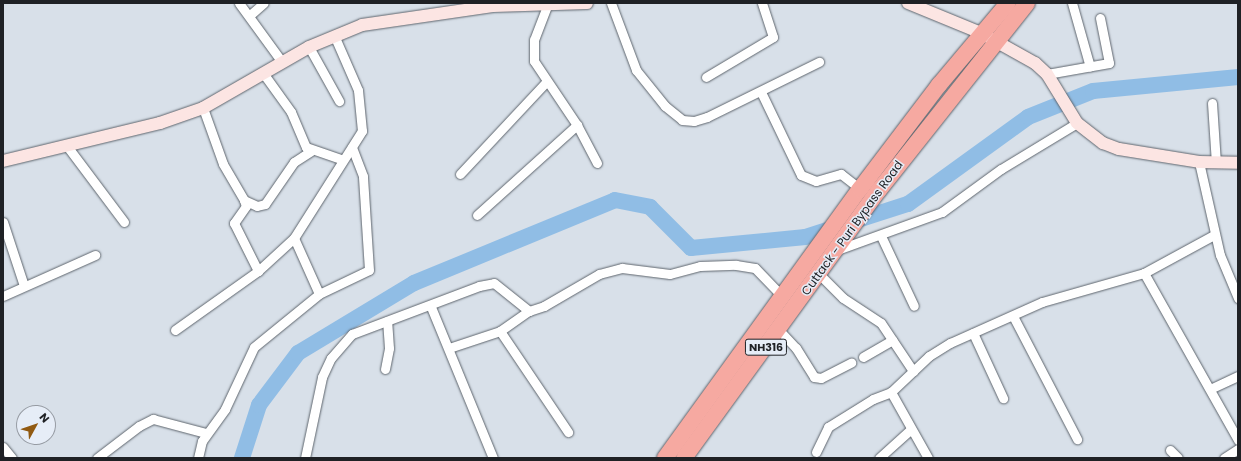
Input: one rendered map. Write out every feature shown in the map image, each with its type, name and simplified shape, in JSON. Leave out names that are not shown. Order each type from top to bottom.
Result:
[{"type":"highway","name":"Cuttack - Puri Bypass Road","points":[[684,458],[779,330],[842,213],[981,33],[1008,3]]},
{"type":"highway","name":"Cuttack - Puri Bypass Road","points":[[665,458],[782,296],[813,266],[834,251],[879,190],[1027,3]]},
{"type":"street","points":[[239,3],[250,15],[282,62]]},
{"type":"street","points":[[250,15],[264,3]]},
{"type":"street","points":[[3,161],[67,146],[202,108],[309,47],[334,35],[362,25],[495,5],[544,6],[587,3]]},
{"type":"street","points":[[611,3],[636,70],[665,106],[682,120],[694,121],[707,118],[819,62]]},
{"type":"street","points":[[706,77],[770,40],[772,29],[762,3]]},
{"type":"street","points":[[908,3],[981,33],[996,41],[1050,78],[1075,120],[1096,139],[1119,149],[1199,162],[1238,163]]},
{"type":"street","points":[[1072,3],[1090,67]]},
{"type":"street","points":[[544,6],[532,52],[546,82],[577,125],[597,163]]},
{"type":"street","points":[[1050,78],[1109,63],[1100,18]]},
{"type":"street","points":[[175,330],[258,271],[294,238],[362,131],[363,111],[334,35]]},
{"type":"street","points":[[309,47],[339,101]]},
{"type":"street","points":[[263,73],[291,112],[306,147],[311,151],[343,160]]},
{"type":"street","points":[[460,174],[546,82]]},
{"type":"street","points":[[760,92],[801,175],[816,180],[841,174],[860,189]]},
{"type":"street","points":[[1212,103],[1216,162]]},
{"type":"street","points":[[202,108],[223,164],[244,200],[246,206],[234,222],[235,228],[258,271]]},
{"type":"street","points":[[834,251],[881,236],[942,212],[1001,169],[1075,120]]},
{"type":"street","points":[[477,215],[577,125]]},
{"type":"street","points":[[67,146],[124,222]]},
{"type":"street","points":[[198,458],[206,433],[225,409],[254,347],[319,294],[360,277],[370,264],[363,176],[352,148]]},
{"type":"street","points":[[244,200],[257,206],[265,204],[290,167],[311,151]]},
{"type":"street","points":[[1199,162],[1214,235],[1231,288],[1238,298]]},
{"type":"street","points":[[3,222],[24,286]]},
{"type":"street","points":[[816,452],[828,427],[873,399],[891,392],[929,356],[972,333],[1042,302],[1144,273],[1214,235]]},
{"type":"street","points":[[881,236],[914,306]]},
{"type":"street","points":[[294,238],[319,294]]},
{"type":"street","points":[[3,296],[95,255]]},
{"type":"street","points":[[449,348],[500,331],[529,311],[544,306],[599,274],[622,268],[670,274],[700,266],[746,266],[755,268],[782,296]]},
{"type":"street","points":[[813,266],[843,298],[876,318],[914,371]]},
{"type":"street","points":[[1144,273],[1238,440]]},
{"type":"street","points":[[305,458],[313,408],[331,358],[352,334],[431,307],[479,286],[494,283],[529,311]]},
{"type":"street","points":[[431,307],[493,458]]},
{"type":"street","points":[[1013,316],[1077,439]]},
{"type":"street","points":[[385,369],[389,348],[387,321]]},
{"type":"street","points":[[779,330],[796,348],[814,377],[821,378],[851,363]]},
{"type":"street","points":[[500,331],[568,432]]},
{"type":"street","points":[[972,333],[1003,398]]},
{"type":"street","points":[[863,357],[892,340]]},
{"type":"street","points":[[1210,389],[1238,376]]},
{"type":"street","points":[[891,392],[910,430],[928,458]]},
{"type":"street","points":[[97,458],[139,426],[153,420],[206,433]]},
{"type":"street","points":[[879,458],[910,430]]},
{"type":"street","points":[[3,447],[12,458]]},
{"type":"street","points":[[1224,458],[1238,449]]},
{"type":"street","points":[[1170,450],[1178,458]]},
{"type":"waterway","points":[[242,458],[259,405],[298,353],[414,283],[615,200],[650,207],[691,248],[805,237],[908,204],[1028,117],[1093,91],[1238,77]]}]
